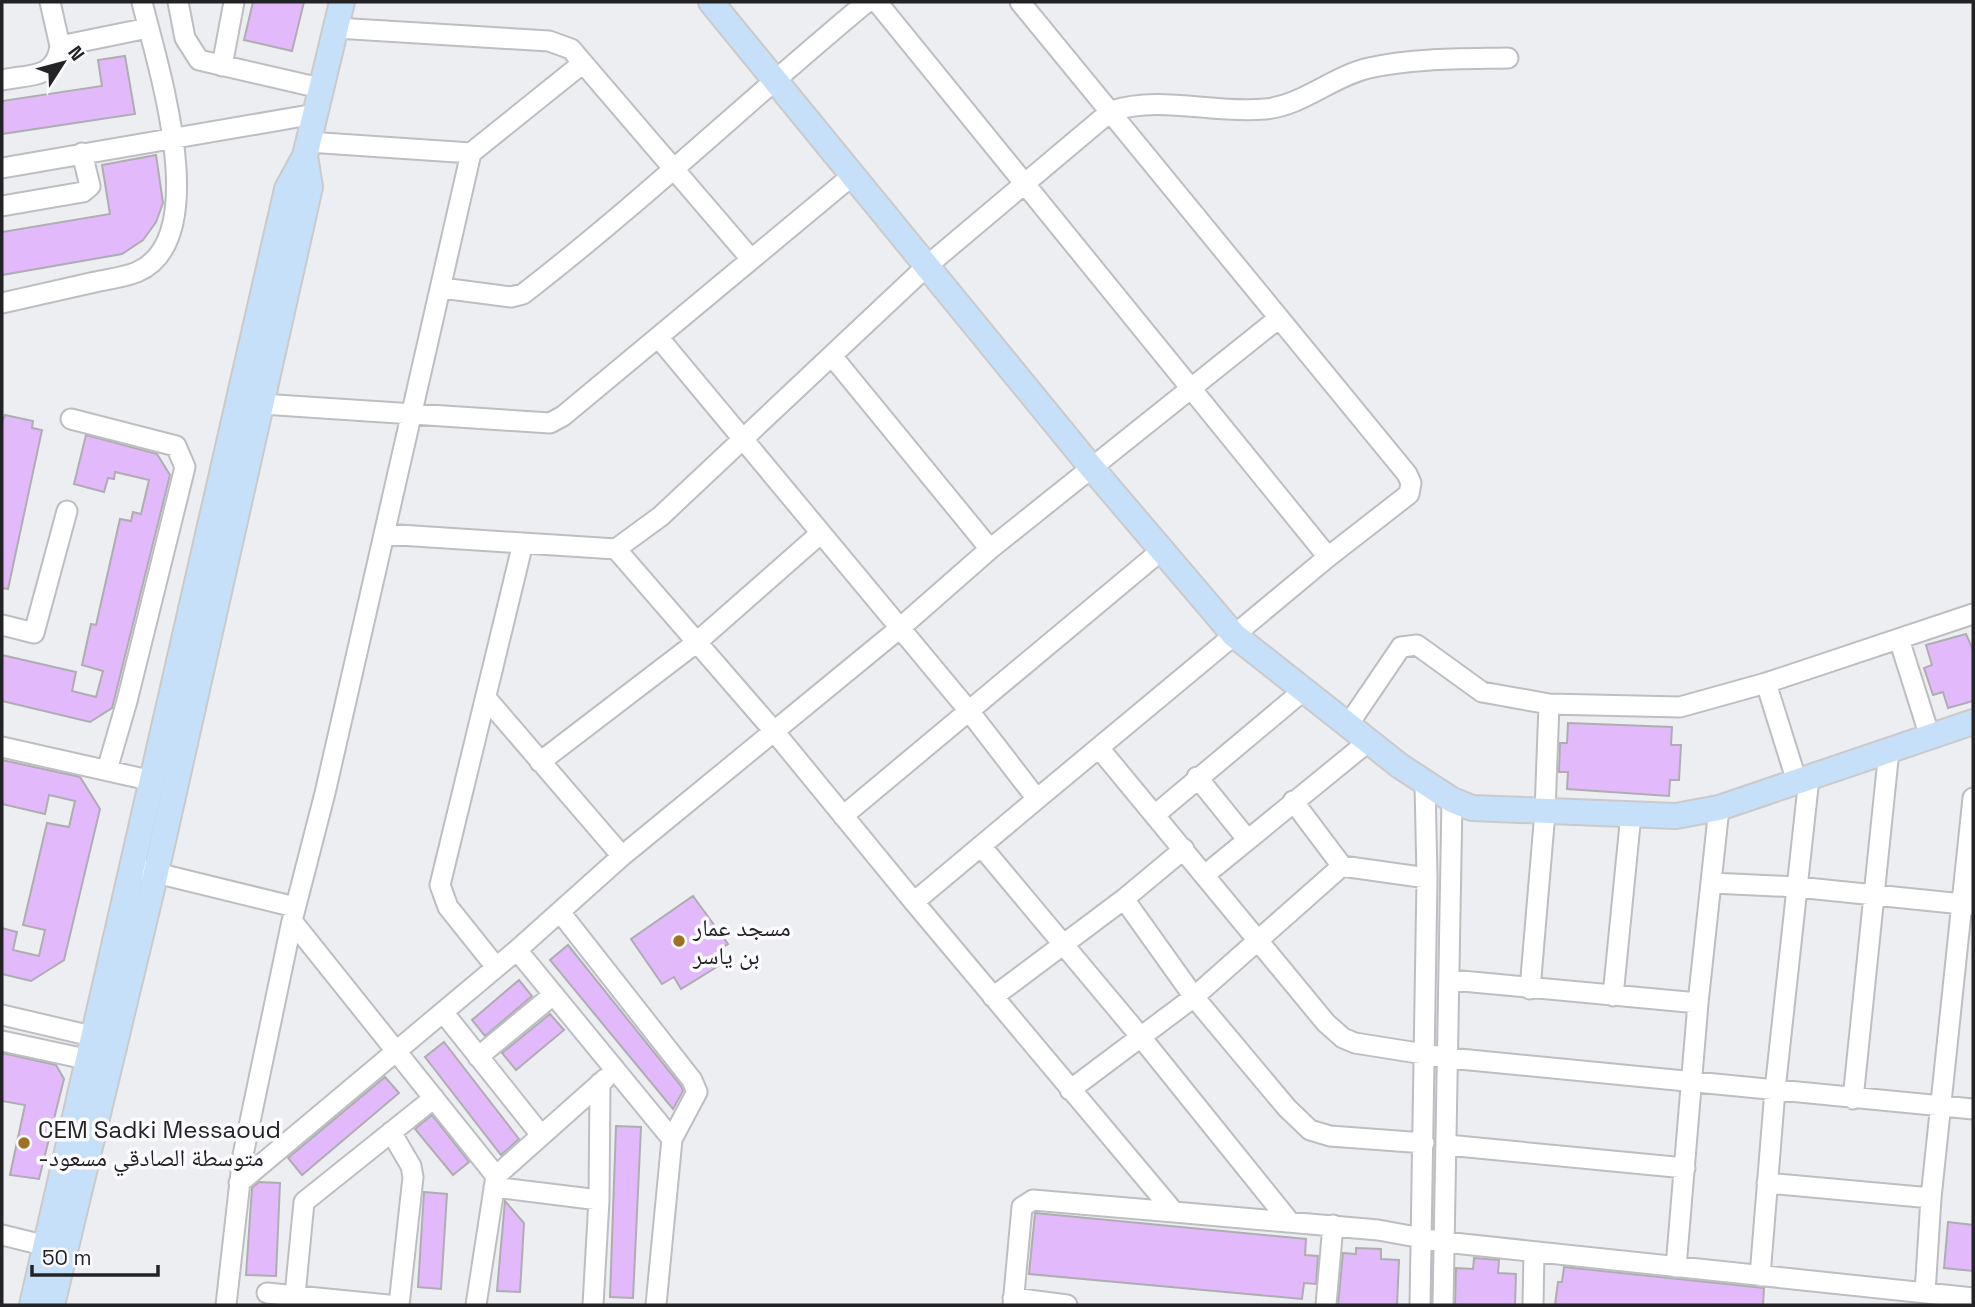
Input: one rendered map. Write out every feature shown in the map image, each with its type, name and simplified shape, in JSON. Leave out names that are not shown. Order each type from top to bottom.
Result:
[{"type":"main road","points":[[52,1305],[174,735],[194,586],[250,403],[287,189],[307,149],[342,2]]},
{"type":"main road","points":[[711,2],[1091,467],[1234,635],[1369,741],[1452,800],[1489,811],[1676,816],[1719,808],[1973,722]]},
{"type":"main road","points":[[33,1305],[93,1049],[144,870],[153,780],[174,735]]},
{"type":"street","points":[[2,80],[51,70],[58,61],[60,46],[50,2]]},
{"type":"street","points":[[2,303],[137,272],[148,265],[165,245],[176,208],[173,136],[142,2]]},
{"type":"street","points":[[178,2],[185,38],[198,60],[320,88]]},
{"type":"street","points":[[222,66],[234,2]]},
{"type":"street","points":[[442,288],[511,297],[523,294],[675,169],[775,78],[867,2]]},
{"type":"street","points":[[877,2],[1328,557]]},
{"type":"street","points":[[914,902],[1328,557],[1409,494],[1412,483],[1020,2]]},
{"type":"street","points":[[60,46],[148,28]]},
{"type":"street","points":[[336,28],[549,41],[571,49],[751,259]]},
{"type":"street","points":[[384,534],[616,549],[661,516],[928,265],[1111,111],[1132,105],[1170,103],[1266,109],[1297,100],[1368,68],[1452,59],[1508,58]]},
{"type":"street","points":[[226,1305],[239,1183],[294,914],[410,413],[442,288],[471,153],[583,63]]},
{"type":"street","points":[[2,168],[173,136],[315,114]]},
{"type":"street","points":[[307,149],[471,153]]},
{"type":"street","points":[[2,206],[83,192],[90,186],[82,153]]},
{"type":"street","points":[[250,403],[550,424],[853,175]]},
{"type":"street","points":[[239,1183],[517,950],[622,856],[900,628],[990,549],[1279,318]]},
{"type":"street","points":[[658,337],[969,711],[1037,800]]},
{"type":"street","points":[[832,356],[990,549]]},
{"type":"street","points":[[71,419],[176,446],[185,467],[127,701],[107,770]]},
{"type":"street","points":[[2,625],[34,633],[67,511]]},
{"type":"street","points":[[540,762],[697,642],[821,533]]},
{"type":"street","points":[[496,967],[448,907],[440,885],[523,543]]},
{"type":"street","points":[[616,549],[773,730],[1174,1212]]},
{"type":"street","points":[[843,816],[1163,549]]},
{"type":"street","points":[[1348,725],[1401,647],[1408,645],[1417,645],[1482,692],[1549,704],[1681,707],[1766,683],[1973,614]]},
{"type":"street","points":[[1899,639],[1930,737]]},
{"type":"street","points":[[1760,1276],[1775,1090],[1797,887],[1803,780],[1766,683]]},
{"type":"street","points":[[1156,814],[1304,690]]},
{"type":"street","points":[[486,698],[622,856]]},
{"type":"street","points":[[1530,989],[1545,812],[1549,704]]},
{"type":"street","points":[[1206,874],[1369,741]]},
{"type":"street","points":[[2,747],[153,780]]},
{"type":"street","points":[[1099,748],[1206,874],[1326,1023],[1343,1038],[1449,1058],[1973,1109]]},
{"type":"street","points":[[1853,1099],[1889,751]]},
{"type":"street","points":[[1197,777],[1247,839]]},
{"type":"street","points":[[1420,1305],[1424,1143],[1426,784]]},
{"type":"street","points":[[1925,1293],[1931,1198],[1941,1106],[1968,905],[1973,798]]},
{"type":"street","points":[[1443,1305],[1451,980],[1452,800]]},
{"type":"street","points":[[1293,801],[1342,866],[1427,878]]},
{"type":"street","points":[[1676,1267],[1698,1003],[1719,808]]},
{"type":"street","points":[[1614,996],[1632,814]]},
{"type":"street","points":[[981,846],[1140,1035],[1289,1221]]},
{"type":"street","points":[[993,997],[1124,899],[1184,849]]},
{"type":"street","points":[[1070,1090],[1194,997],[1342,866]]},
{"type":"street","points":[[144,870],[294,914],[495,1181],[599,1200]]},
{"type":"street","points":[[1712,883],[1797,887],[1968,905]]},
{"type":"street","points":[[1124,899],[1194,997],[1287,1108],[1310,1130],[1330,1136],[1424,1143]]},
{"type":"street","points":[[559,912],[692,1080],[696,1092],[672,1139],[656,1305]]},
{"type":"street","points":[[517,950],[553,995],[607,1076],[672,1139]]},
{"type":"street","points":[[1451,980],[1698,1003]]},
{"type":"street","points":[[478,1057],[553,995]]},
{"type":"street","points":[[443,1012],[541,1135]]},
{"type":"street","points":[[2,1015],[93,1049]]},
{"type":"street","points":[[2,1041],[93,1049]]},
{"type":"street","points":[[476,1305],[495,1181],[607,1076]]},
{"type":"street","points":[[593,1305],[607,1076]]},
{"type":"street","points":[[295,1295],[304,1202],[433,1098]]},
{"type":"street","points":[[391,1132],[411,1166],[413,1177],[399,1305]]},
{"type":"street","points":[[1447,1144],[1685,1168]]},
{"type":"street","points":[[1767,1183],[1931,1198]]},
{"type":"street","points":[[1067,1305],[1013,1302],[1022,1207],[1033,1200],[1333,1225],[1444,1242],[1973,1298]]},
{"type":"street","points":[[1326,1305],[1333,1225]]},
{"type":"street","points":[[2,1235],[47,1246]]},
{"type":"street","points":[[1533,1305],[1534,1252]]},
{"type":"street","points":[[267,1293],[388,1305]]},
{"type":"building","points":[[253,2],[304,2],[292,51],[244,40]]},
{"type":"building","points":[[125,56],[135,114],[2,134],[2,101],[102,86],[98,60]]},
{"type":"building","points":[[156,155],[163,203],[156,222],[143,240],[122,254],[2,275],[2,232],[110,214],[102,165]]},
{"type":"building","points":[[5,415],[33,421],[32,428],[42,430],[8,589],[2,588],[2,422]]},
{"type":"building","points":[[86,435],[157,454],[170,475],[112,708],[90,722],[2,701],[2,655],[76,672],[72,691],[96,697],[103,671],[82,665],[91,624],[96,625],[120,519],[131,521],[133,512],[141,514],[149,480],[115,472],[114,479],[108,478],[104,492],[74,484]]},
{"type":"building","points":[[1966,634],[1973,650],[1973,701],[1948,708],[1943,692],[1933,695],[1924,668],[1932,665],[1926,645]]},
{"type":"building","points":[[1568,723],[1672,727],[1671,745],[1681,745],[1679,780],[1670,780],[1669,796],[1567,789],[1568,772],[1559,772],[1560,743],[1567,743]]},
{"type":"building","points":[[2,760],[80,777],[100,809],[64,960],[31,981],[2,974],[2,928],[17,932],[13,950],[39,956],[45,930],[23,925],[47,823],[69,827],[75,801],[49,795],[45,814],[2,804]]},
{"type":"building","name":"مسجد عمار بن ياسر","points":[[693,896],[728,944],[721,949],[728,960],[681,989],[674,977],[662,984],[631,939]]},
{"type":"building","points":[[568,945],[681,1086],[683,1091],[673,1109],[550,960]]},
{"type":"building","points":[[519,980],[532,996],[485,1036],[472,1020]]},
{"type":"building","points":[[550,1014],[564,1030],[516,1070],[502,1053]]},
{"type":"building","points":[[444,1042],[519,1139],[501,1155],[425,1057]]},
{"type":"building","name":"CEM Sadki Messaoud -متوسطة الصادقي مسعود","points":[[2,1053],[56,1065],[64,1079],[39,1179],[10,1175],[25,1105],[2,1101]]},
{"type":"building","points":[[385,1077],[399,1093],[302,1175],[288,1158]]},
{"type":"building","points":[[432,1115],[469,1162],[453,1175],[415,1129]]},
{"type":"building","points":[[616,1126],[641,1127],[633,1298],[610,1297]]},
{"type":"building","points":[[259,1182],[280,1183],[276,1276],[246,1275],[252,1188]]},
{"type":"building","points":[[424,1192],[447,1194],[441,1289],[418,1287]]},
{"type":"building","points":[[505,1201],[524,1223],[520,1292],[497,1291]]},
{"type":"building","points":[[1035,1213],[1306,1239],[1305,1255],[1318,1256],[1316,1284],[1304,1283],[1302,1299],[1029,1274]]},
{"type":"building","points":[[1948,1222],[1973,1225],[1973,1271],[1944,1268]]},
{"type":"building","points":[[1356,1248],[1381,1249],[1381,1259],[1399,1260],[1397,1305],[1338,1305],[1343,1253],[1356,1254]]},
{"type":"building","points":[[1474,1258],[1499,1260],[1498,1273],[1516,1274],[1515,1305],[1455,1305],[1456,1268],[1473,1269]]},
{"type":"building","points":[[1564,1267],[1764,1288],[1763,1305],[1555,1305],[1558,1282],[1562,1282]]},
{"type":"place","name":"مسجد عمار بن ياسر","points":[[679,941]]},
{"type":"place","name":"CEM Sadki Messaoud -متوسطة الصادقي مسعود","points":[[24,1143]]}]
